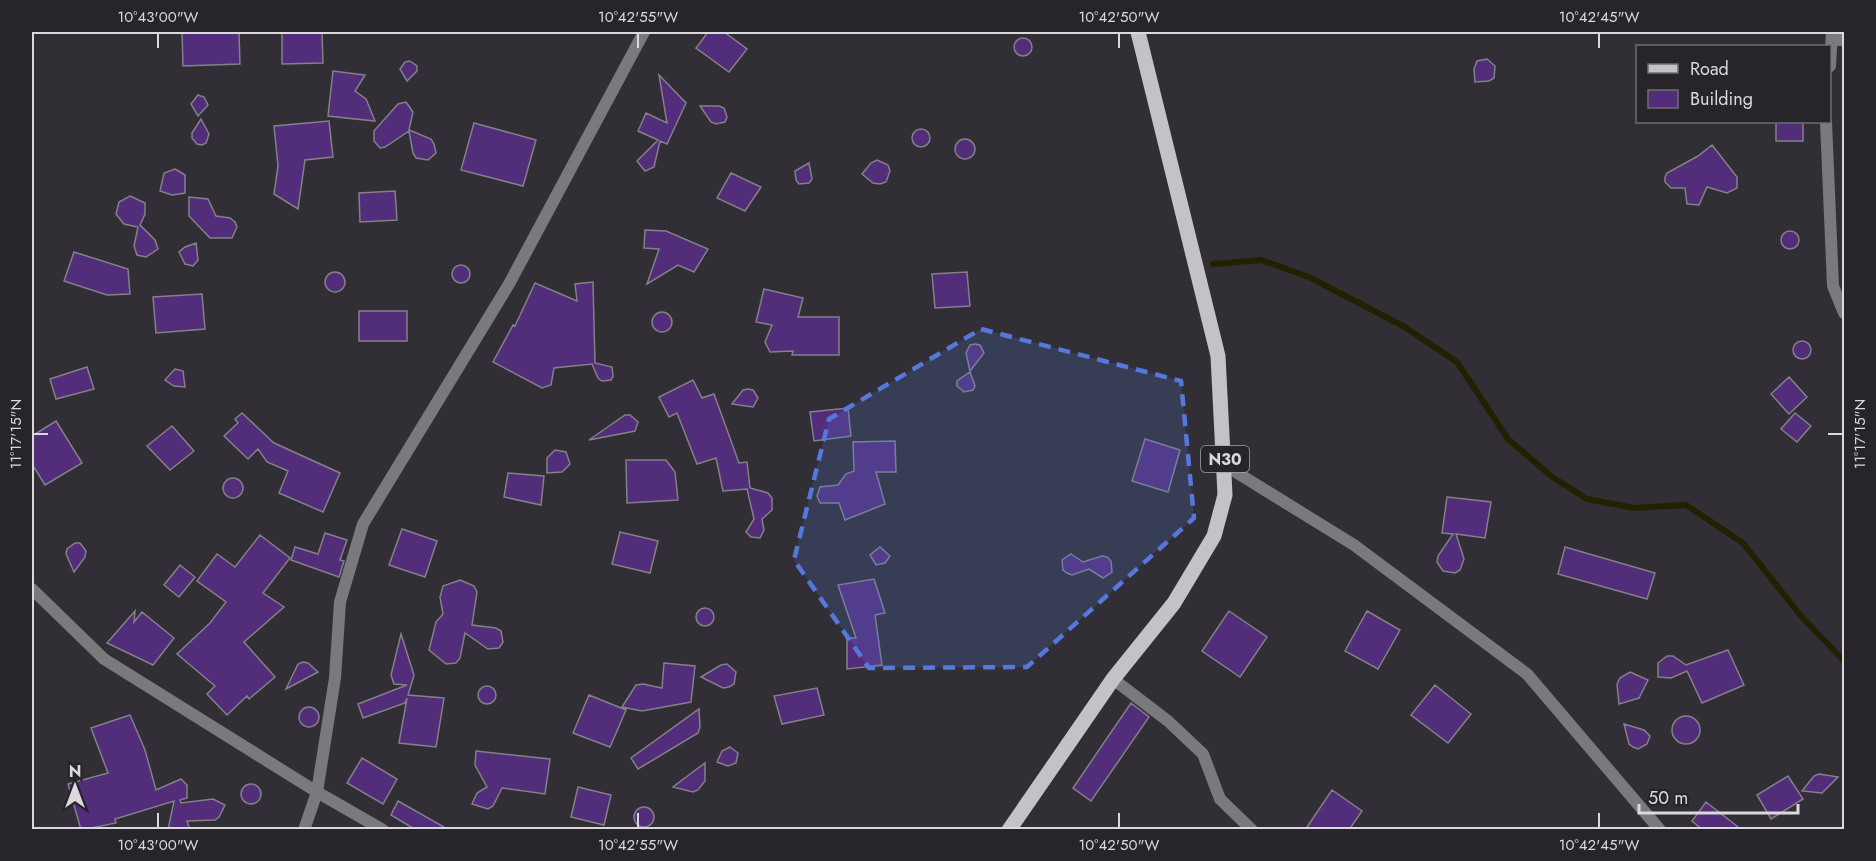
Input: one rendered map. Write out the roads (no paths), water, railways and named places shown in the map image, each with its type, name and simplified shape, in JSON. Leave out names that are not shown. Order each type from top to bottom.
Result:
[{"type":"main road","name":"N30","points":[[1009,830],[1113,679],[1174,603],[1214,536],[1225,495],[1226,466],[1218,356],[1138,32]]},
{"type":"street","points":[[304,830],[317,792],[335,678],[340,602],[363,524],[509,284],[644,32]]},
{"type":"street","points":[[1831,61],[1836,37]]},
{"type":"street","points":[[1826,123],[1833,286],[1845,313]]},
{"type":"street","points":[[1226,466],[1354,545],[1527,674],[1660,830]]},
{"type":"street","points":[[32,589],[104,659],[317,792],[383,830]]},
{"type":"street","points":[[1113,679],[1168,721],[1203,754],[1220,799],[1252,830]]},
{"type":"waterway","points":[[1213,264],[1261,260],[1309,277],[1403,326],[1457,362],[1508,439],[1551,476],[1587,499],[1634,508],[1686,505],[1743,543],[1801,616],[1844,661]]}]
